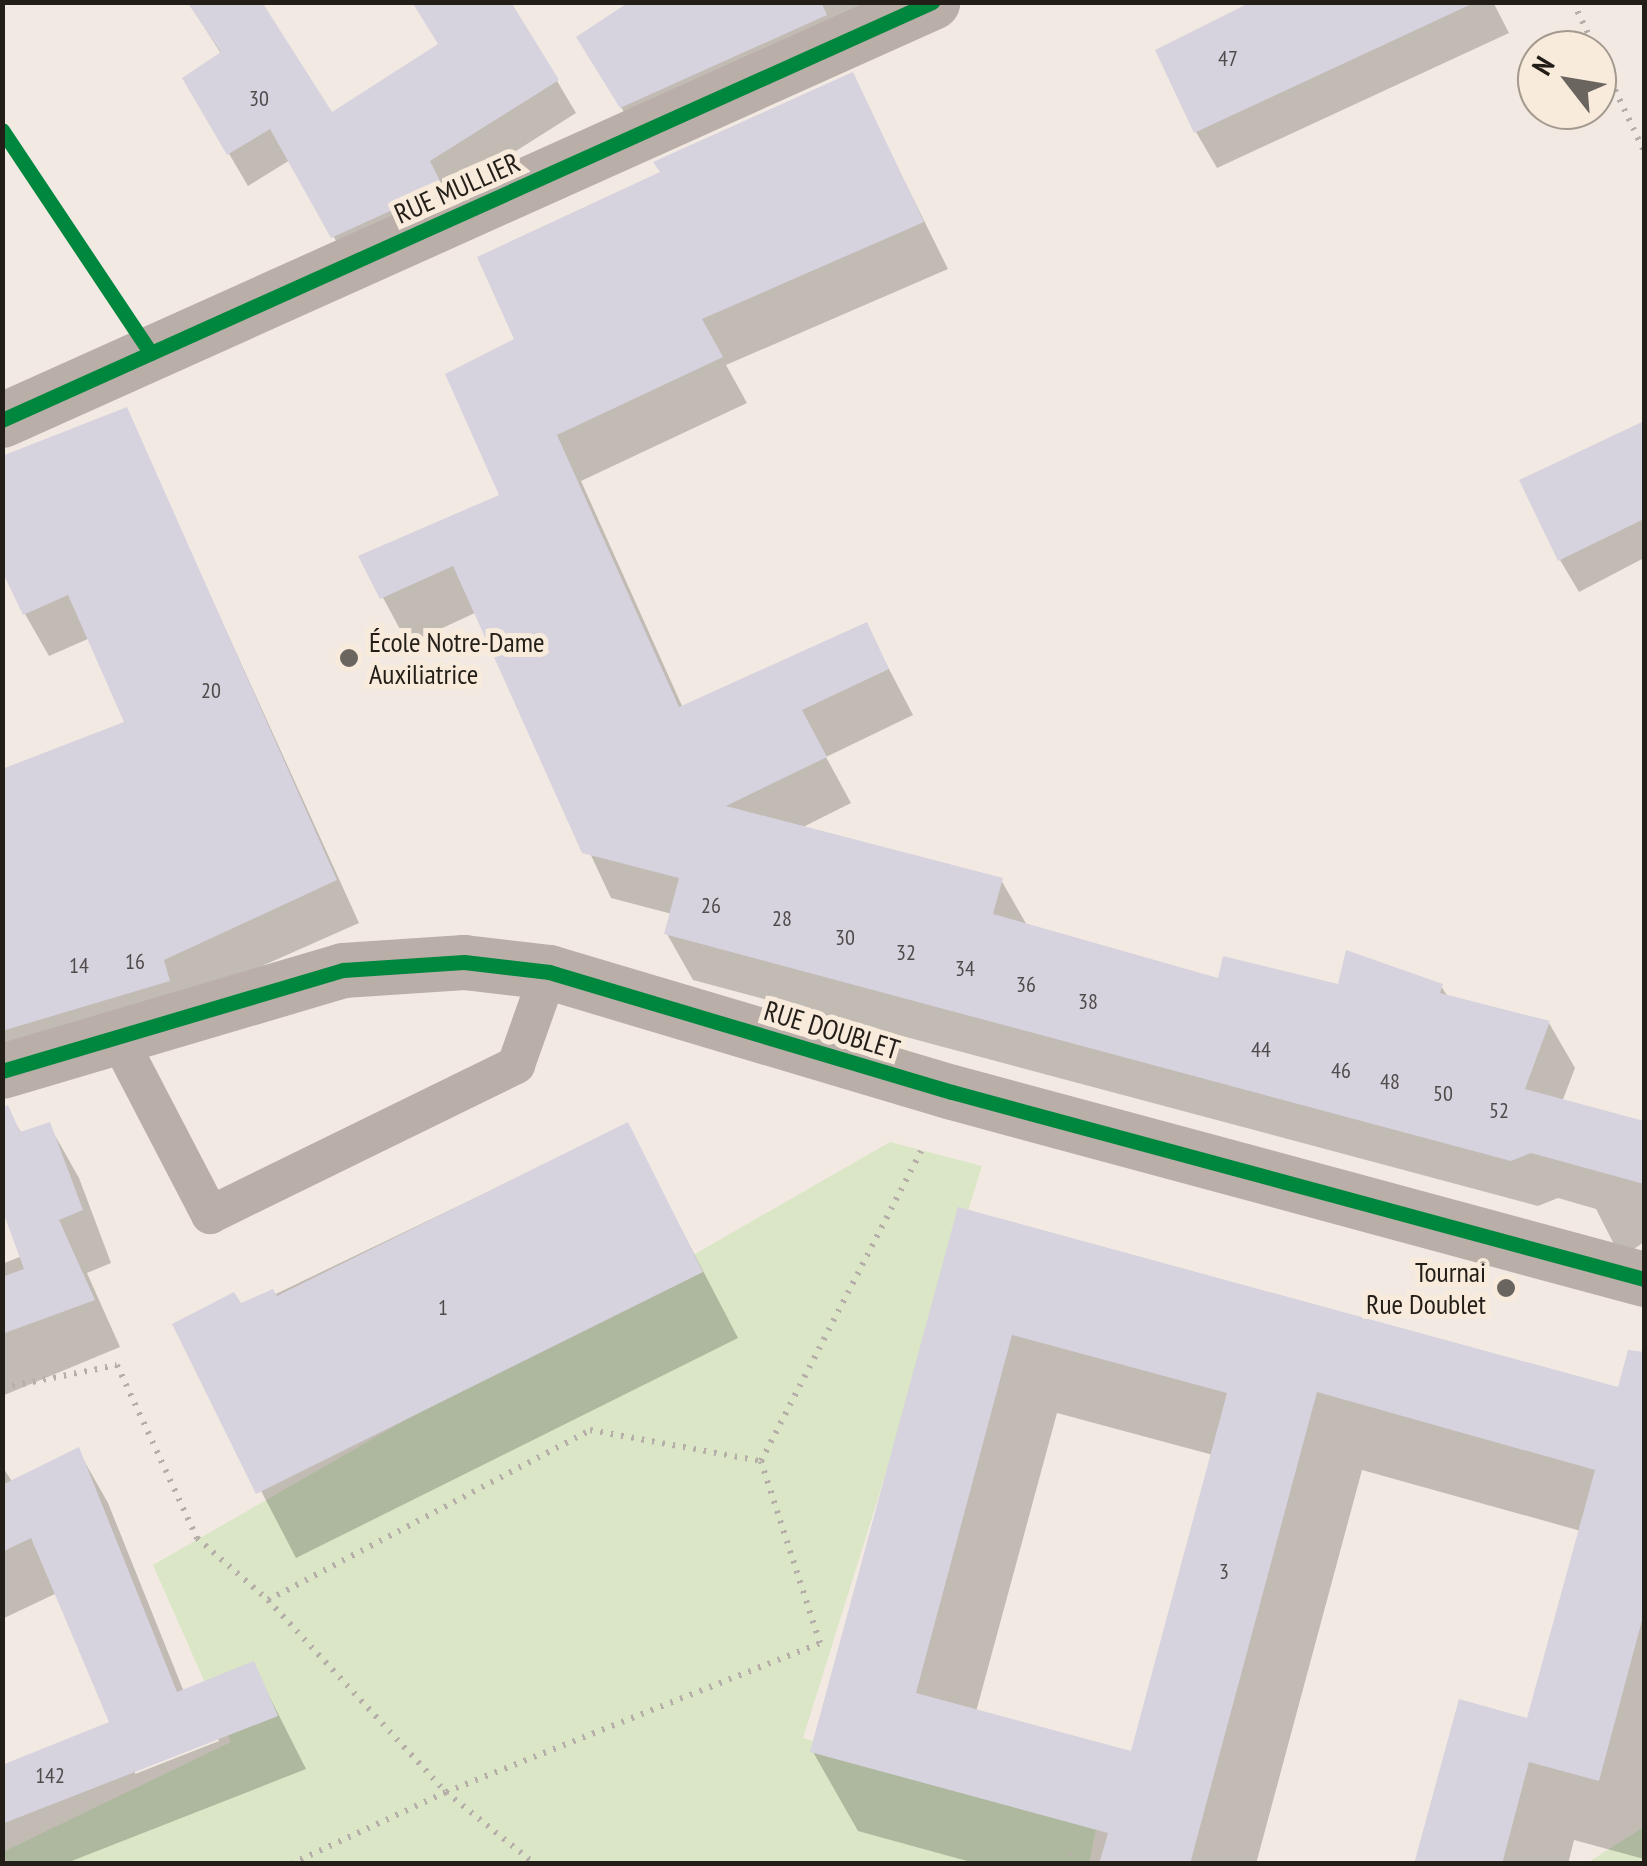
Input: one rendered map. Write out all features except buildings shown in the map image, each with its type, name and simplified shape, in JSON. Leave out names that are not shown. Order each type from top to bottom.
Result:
[{"type":"street","name":"RUE MULLIER","points":[[2,420],[932,2]]},
{"type":"street","name":"RUE DOUBLET","points":[[2,1071],[343,970],[464,962],[549,972],[952,1092],[1644,1279]]},
{"type":"lane","points":[[116,1036],[210,1216],[516,1065],[549,972]]},
{"type":"path","points":[[1573,2],[1586,30]]},
{"type":"path","points":[[1617,95],[1644,151]]},
{"type":"path","points":[[291,1864],[446,1792],[820,1644],[761,1461],[952,1092]]},
{"type":"path","points":[[2,1388],[117,1365],[198,1538],[268,1600],[446,1792],[535,1864]]},
{"type":"path","points":[[268,1600],[590,1430],[761,1461]]},
{"type":"path","points":[[1064,1864],[1074,1847]]},
{"type":"green space","points":[[890,1142],[982,1166],[803,1738],[1097,1824],[1089,1863],[8,1864],[3,1852],[231,1742],[153,1565]]},
{"type":"green space","points":[[1644,1827],[1644,1863],[1587,1863]]},
{"type":"cycle path","points":[[2,420],[932,2]]},
{"type":"cycle path","points":[[2,130],[151,353]]},
{"type":"cycle path","points":[[2,1071],[343,970],[464,962],[549,972],[952,1092],[1644,1279]]},
{"type":"place","name":"École Notre-Dame Auxiliatrice","points":[[349,658]]},
{"type":"place","name":"Tournai Rue Doublet","points":[[1506,1288]]}]
